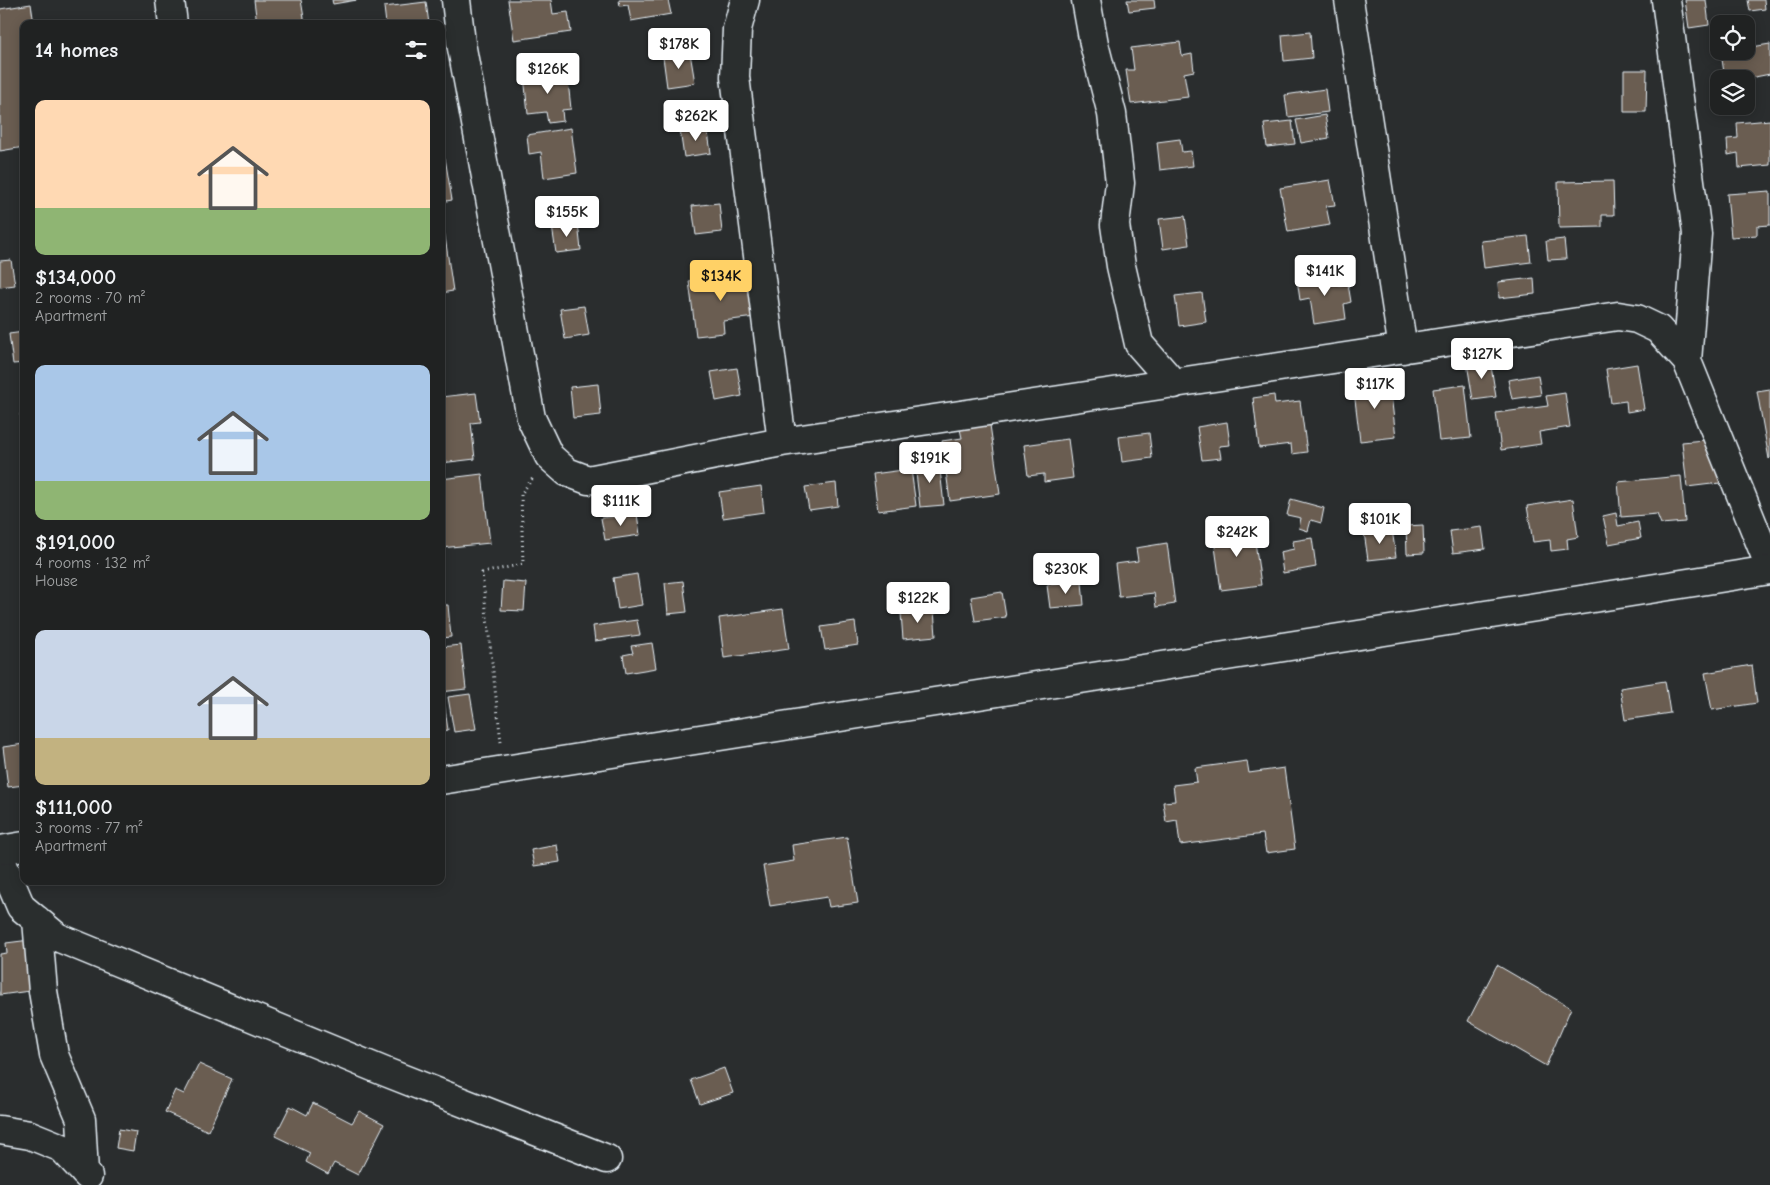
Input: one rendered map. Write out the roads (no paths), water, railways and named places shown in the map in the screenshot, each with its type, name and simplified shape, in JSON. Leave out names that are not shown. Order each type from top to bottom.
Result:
[{"type":"street","points":[[170,0],[172,20]]},
{"type":"street","points":[[445,779],[1770,568],[1687,361],[1658,329],[1637,319],[1618,316],[782,442],[588,480],[567,472],[549,456],[531,418],[461,44],[456,0]]},
{"type":"street","points":[[745,0],[737,29],[735,77],[782,442]]},
{"type":"street","points":[[1086,0],[1094,44],[1112,114],[1120,183],[1115,225],[1121,266],[1139,344],[1174,384]]},
{"type":"street","points":[[1349,0],[1403,349]]},
{"type":"street","points":[[1666,0],[1696,234],[1687,361]]},
{"type":"street","points":[[0,850],[20,847]]},
{"type":"street","points":[[0,858],[21,907],[57,937],[383,1071],[607,1159]]},
{"type":"street","points":[[37,920],[43,991],[54,1055],[81,1119],[89,1178]]},
{"type":"street","points":[[0,1130],[30,1135],[62,1148],[89,1178]]}]
